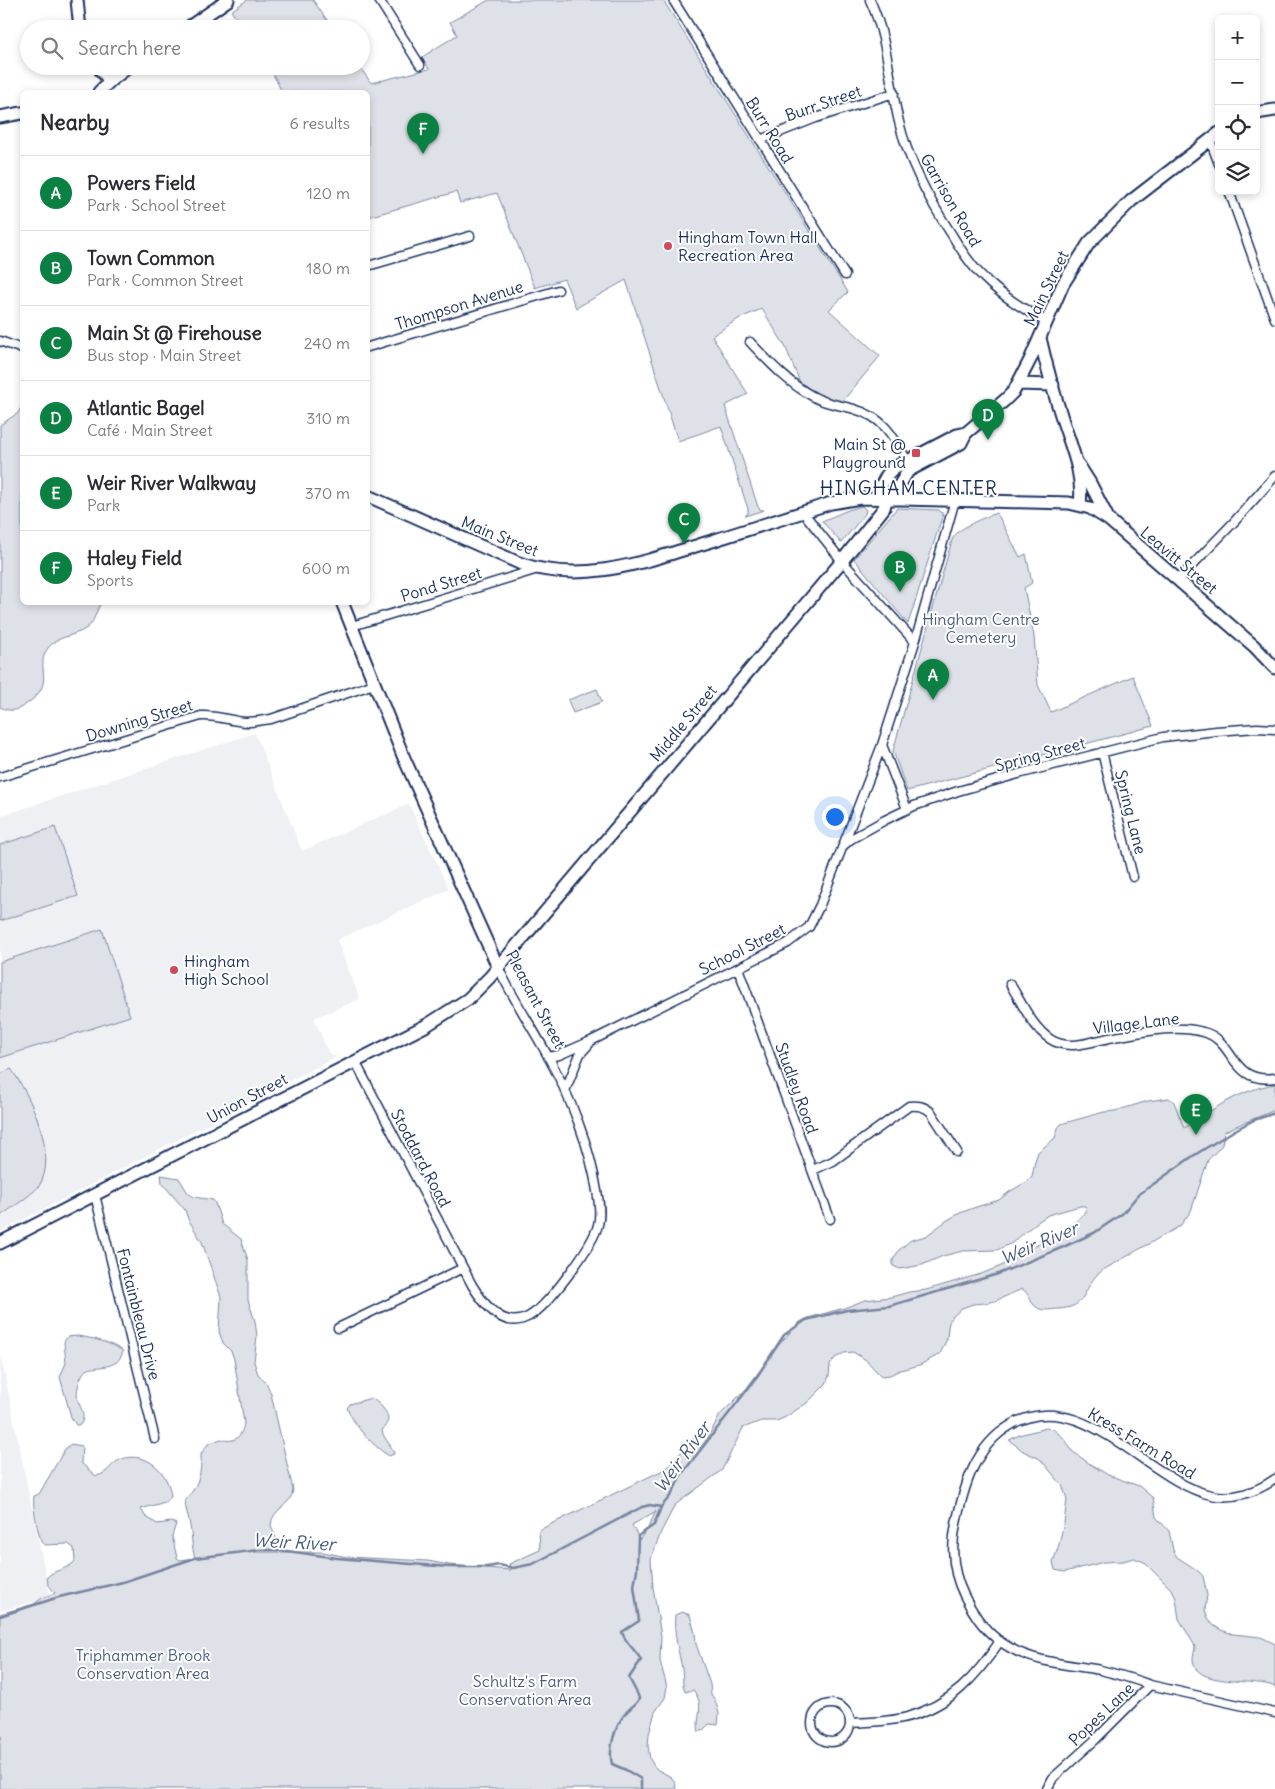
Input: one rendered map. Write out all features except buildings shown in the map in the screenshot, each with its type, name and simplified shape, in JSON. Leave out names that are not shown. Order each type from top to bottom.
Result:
[{"type":"street","points":[[77,0],[79,20]]},
{"type":"street","points":[[199,20],[228,0]]},
{"type":"street","points":[[379,0],[420,65]]},
{"type":"street","name":"Burr Road","points":[[673,0],[845,275]]},
{"type":"street","name":"Garrison Road","points":[[870,0],[888,57],[899,121],[912,162],[940,216],[961,250],[984,278],[1007,297],[1046,322]]},
{"type":"street","points":[[105,75],[110,81]]},
{"type":"street","points":[[101,90],[118,75]]},
{"type":"street","name":"Burr Street","points":[[760,140],[816,118],[894,93]]},
{"type":"street","points":[[1260,112],[1275,110]]},
{"type":"street","points":[[0,117],[20,112]]},
{"type":"street","points":[[1214,137],[1216,150]]},
{"type":"street","name":"Main Street","points":[[887,497],[882,492],[881,486],[894,468],[910,464],[944,447],[961,443],[966,433],[1005,400],[1018,384],[1063,284],[1089,243],[1131,200],[1214,137]]},
{"type":"street","points":[[1230,195],[1275,319]]},
{"type":"street","points":[[370,265],[470,236]]},
{"type":"street","name":"Thompson Avenue","points":[[370,346],[558,290]]},
{"type":"street","name":"Leavitt Street","points":[[1040,338],[1052,386],[1078,464],[1081,489],[1080,504]]},
{"type":"street","points":[[0,341],[20,348]]},
{"type":"street","points":[[750,342],[780,372],[805,393],[817,399],[855,409],[878,419],[893,436],[910,464]]},
{"type":"street","points":[[1018,384],[1052,386]]},
{"type":"street","name":"Main Street","points":[[370,497],[509,560],[538,569],[572,573],[613,569],[646,561],[848,499],[887,497],[899,486],[910,464]]},
{"type":"street","name":"Leavitt Street","points":[[1078,464],[1109,520],[1254,646],[1275,668]]},
{"type":"street","points":[[1178,580],[1275,476]]},
{"type":"street","points":[[887,497],[1080,504],[1109,520]]},
{"type":"street","name":"Middle Street","points":[[498,967],[842,561],[884,508],[887,497]]},
{"type":"street","name":"School Street","points":[[548,1057],[559,1055],[592,1041],[788,943],[809,927],[820,905],[882,745],[955,500]]},
{"type":"street","points":[[803,512],[842,561],[914,642]]},
{"type":"street","name":"Pond Street","points":[[352,626],[538,569]]},
{"type":"street","name":"Pleasant Street","points":[[343,605],[404,758],[498,967],[565,1091],[583,1139],[598,1192],[600,1218],[592,1239],[549,1299],[534,1314],[520,1320],[509,1320],[494,1312],[480,1298],[463,1268]]},
{"type":"street","name":"Downing Street","points":[[0,777],[201,716],[219,716],[247,722],[257,722],[374,684]]},
{"type":"street","name":"Spring Street","points":[[1257,728],[1275,724]]},
{"type":"street","name":"Spring Street","points":[[843,847],[860,834],[907,809],[973,786],[1149,740],[1179,734],[1257,728],[1275,729]]},
{"type":"street","points":[[882,745],[907,809]]},
{"type":"street","name":"Spring Lane","points":[[1102,752],[1134,878]]},
{"type":"street","name":"Union Street","points":[[0,1243],[427,1025],[453,1009],[479,989],[498,967]]},
{"type":"street","name":"Studley Road","points":[[738,968],[830,1219]]},
{"type":"street","name":"Village Lane","points":[[1010,984],[1040,1030],[1057,1043],[1075,1045],[1151,1032],[1195,1030],[1206,1032],[1215,1037],[1240,1068],[1250,1075],[1261,1079],[1275,1078]]},
{"type":"street","name":"School Street","points":[[565,1091],[580,1054],[592,1041]]},
{"type":"street","name":"Stoddard Road","points":[[355,1061],[463,1268]]},
{"type":"street","points":[[813,1170],[833,1161],[909,1106],[926,1107],[957,1152]]},
{"type":"street","name":"Fontainbleau Drive","points":[[96,1195],[155,1439]]},
{"type":"street","points":[[338,1328],[463,1268]]},
{"type":"street","name":"Kress Farm Road","points":[[1150,1685],[1100,1670],[1038,1660],[1020,1653],[1000,1641],[983,1626],[957,1580],[952,1560],[954,1533],[964,1490],[974,1465],[991,1440],[1001,1431],[1013,1423],[1036,1415],[1050,1414],[1075,1419],[1102,1433],[1179,1481],[1196,1490],[1213,1495],[1235,1496],[1247,1493],[1275,1479]]},
{"type":"street","points":[[850,1724],[906,1717],[942,1702],[963,1687],[976,1674],[1000,1641]]},
{"type":"street","name":"Popes Lane","points":[[1047,1789],[1053,1778],[1096,1739],[1150,1685],[1275,1713]]},
{"type":"street","points":[[830,1704],[841,1707],[846,1711],[850,1724],[846,1735],[835,1742],[828,1742],[818,1736],[813,1725],[815,1714],[824,1706],[830,1704]]},
{"type":"shaded area","name":"Hingham High School","points":[[255,733],[302,851],[409,804],[449,889],[337,940],[360,999],[314,1018],[328,1052],[332,1056],[338,1056],[0,1232],[0,816]]},
{"type":"shaded area","points":[[0,1352],[50,1597],[0,1611]]},
{"type":"green space","points":[[247,0],[313,0],[327,20],[238,20],[231,11]]},
{"type":"green space","name":"Hingham Town Hall Recreation Area","points":[[489,0],[663,0],[848,292],[829,310],[880,356],[842,402],[819,395],[801,385],[785,346],[762,309],[740,318],[712,336],[748,394],[725,406],[758,507],[764,510],[745,516],[748,513],[748,509],[721,426],[678,441],[626,280],[576,308],[564,279],[535,288],[497,193],[460,203],[456,192],[370,216],[370,90],[281,90],[274,75],[365,75],[371,83],[429,69],[422,57],[457,35],[450,22]]},
{"type":"green space","points":[[20,410],[20,605],[100,605],[91,624],[81,631],[57,640],[48,648],[43,662],[43,683],[41,690],[35,697],[16,710],[7,710],[0,707],[0,425],[18,413]]},
{"type":"green space","points":[[862,506],[866,510],[865,514],[841,543],[822,521],[848,510]]},
{"type":"green space","points":[[897,508],[939,510],[943,514],[908,624],[854,559]]},
{"type":"green space","name":"Hingham Centre Cemetery","points":[[997,513],[1020,557],[1026,554],[1032,583],[1024,588],[1034,636],[1038,685],[1051,712],[1133,676],[1153,726],[907,791],[893,751],[952,540],[965,527]]},
{"type":"green space","points":[[597,689],[602,702],[573,713],[568,700]]},
{"type":"green space","points":[[55,827],[78,896],[0,921],[0,845]]},
{"type":"green space","points":[[102,929],[130,1016],[0,1058],[0,962]]},
{"type":"green space","points":[[11,1069],[26,1094],[40,1126],[46,1159],[44,1173],[37,1189],[0,1216],[0,1074]]},
{"type":"green space","points":[[1275,1084],[1275,1110],[1224,1132],[1222,1145],[1208,1160],[1191,1211],[1180,1226],[1103,1270],[1095,1277],[1079,1302],[1068,1308],[1042,1310],[1034,1305],[1027,1293],[1022,1289],[995,1301],[973,1304],[962,1308],[950,1319],[947,1339],[940,1354],[920,1365],[900,1370],[890,1375],[882,1376],[866,1360],[853,1352],[844,1353],[835,1358],[830,1365],[826,1384],[807,1403],[784,1418],[776,1421],[761,1421],[743,1428],[722,1470],[675,1505],[661,1532],[651,1559],[653,1587],[661,1636],[660,1661],[667,1687],[665,1698],[655,1712],[648,1746],[650,1759],[654,1766],[671,1777],[675,1782],[676,1789],[0,1789],[0,1741],[2,1737],[0,1737],[0,1614],[34,1604],[42,1598],[55,1593],[48,1584],[47,1577],[75,1561],[74,1548],[68,1544],[44,1545],[42,1543],[37,1527],[34,1506],[34,1496],[39,1494],[65,1449],[71,1444],[82,1446],[81,1463],[96,1476],[104,1473],[118,1461],[131,1457],[148,1461],[155,1466],[166,1479],[171,1497],[165,1502],[141,1509],[145,1516],[157,1524],[172,1522],[176,1524],[172,1536],[177,1558],[180,1560],[195,1558],[185,1501],[198,1479],[201,1468],[201,1454],[208,1444],[221,1439],[234,1440],[240,1435],[243,1428],[244,1423],[234,1359],[231,1351],[223,1343],[219,1332],[221,1297],[202,1242],[188,1219],[185,1210],[162,1183],[161,1175],[179,1178],[188,1193],[194,1197],[213,1200],[222,1224],[241,1239],[248,1260],[248,1300],[255,1321],[257,1336],[254,1362],[258,1374],[267,1384],[271,1394],[293,1490],[289,1500],[272,1519],[271,1525],[280,1550],[259,1550],[254,1552],[323,1552],[347,1557],[428,1561],[449,1565],[511,1570],[509,1564],[540,1550],[539,1530],[667,1468],[694,1438],[700,1448],[720,1415],[746,1389],[782,1341],[800,1322],[865,1300],[926,1290],[981,1274],[1001,1266],[1037,1245],[1060,1235],[1085,1213],[1087,1209],[1085,1206],[1048,1215],[1012,1243],[997,1250],[963,1251],[943,1256],[922,1265],[900,1269],[893,1266],[893,1260],[899,1250],[911,1240],[926,1236],[960,1213],[999,1200],[1026,1182],[1032,1176],[1038,1152],[1055,1138],[1061,1124],[1148,1101],[1169,1098],[1174,1102],[1184,1128],[1227,1101],[1262,1087]],"holes":[[[656,1511],[647,1530],[639,1540],[632,1525]]]},
{"type":"green space","points":[[77,1336],[101,1341],[123,1351],[120,1358],[111,1365],[88,1369],[84,1372],[79,1383],[77,1395],[83,1414],[80,1425],[76,1425],[71,1417],[60,1377],[66,1363],[64,1342],[67,1337]]},
{"type":"green space","points":[[371,1398],[382,1407],[388,1417],[388,1421],[382,1431],[394,1454],[389,1456],[365,1435],[354,1422],[347,1408],[350,1404]]},
{"type":"green space","points":[[1046,1428],[1053,1429],[1065,1439],[1072,1451],[1090,1464],[1108,1475],[1139,1486],[1153,1498],[1156,1517],[1169,1531],[1173,1550],[1177,1557],[1203,1576],[1207,1595],[1205,1610],[1213,1625],[1233,1634],[1261,1637],[1275,1644],[1275,1687],[1266,1684],[1213,1678],[1202,1674],[1195,1668],[1193,1658],[1195,1646],[1179,1619],[1173,1591],[1144,1562],[1134,1558],[1123,1561],[1104,1562],[1065,1572],[1055,1570],[1053,1562],[1064,1523],[1067,1499],[1062,1485],[1040,1459],[1023,1451],[1009,1440],[1019,1435]]},
{"type":"green space","points":[[682,1612],[690,1615],[696,1644],[710,1684],[711,1694],[719,1713],[718,1725],[709,1724],[699,1732],[699,1701],[693,1690],[685,1692],[676,1635],[675,1615]]},
{"type":"waterway","name":"Weir River","points":[[0,1616],[59,1597],[123,1582],[195,1558],[259,1550],[280,1550],[337,1558],[449,1567],[487,1567],[499,1565],[513,1568],[533,1564],[642,1507],[650,1505],[661,1507],[672,1494],[681,1475],[754,1381],[784,1335],[806,1320],[847,1310],[889,1306],[998,1274],[1061,1248],[1094,1233],[1122,1214],[1138,1195],[1193,1156],[1254,1120],[1275,1113]]},
{"type":"waterway","points":[[641,1789],[641,1779],[612,1764],[611,1752],[613,1738],[621,1719],[639,1699],[629,1678],[641,1660],[622,1632],[639,1621],[634,1586],[637,1570],[638,1536],[654,1525],[661,1507]]},
{"type":"place","name":"Haley Field","points":[[423,154]]},
{"type":"place","name":"Hingham Town Hall Recreation Area","points":[[668,246]]},
{"type":"place","name":"Atlantic Bagel","points":[[988,440]]},
{"type":"place","name":"Main St @ Playground","points":[[916,453]]},
{"type":"place","name":"Main St @ Firehouse","points":[[684,544]]},
{"type":"place","name":"Town Common","points":[[900,592]]},
{"type":"place","name":"Powers Field","points":[[933,700]]},
{"type":"place","name":"Hingham High School","points":[[174,970]]},
{"type":"place","name":"Weir River Walkway","points":[[1196,1135]]},
{"type":"district","name":"HINGHAM CENTER","points":[[909,488]]},
{"type":"park label","name":"Triphammer Brook Conservation Area","points":[[143,1664]]},
{"type":"park label","name":"Schultz's Farm Conservation Area","points":[[525,1690]]}]
